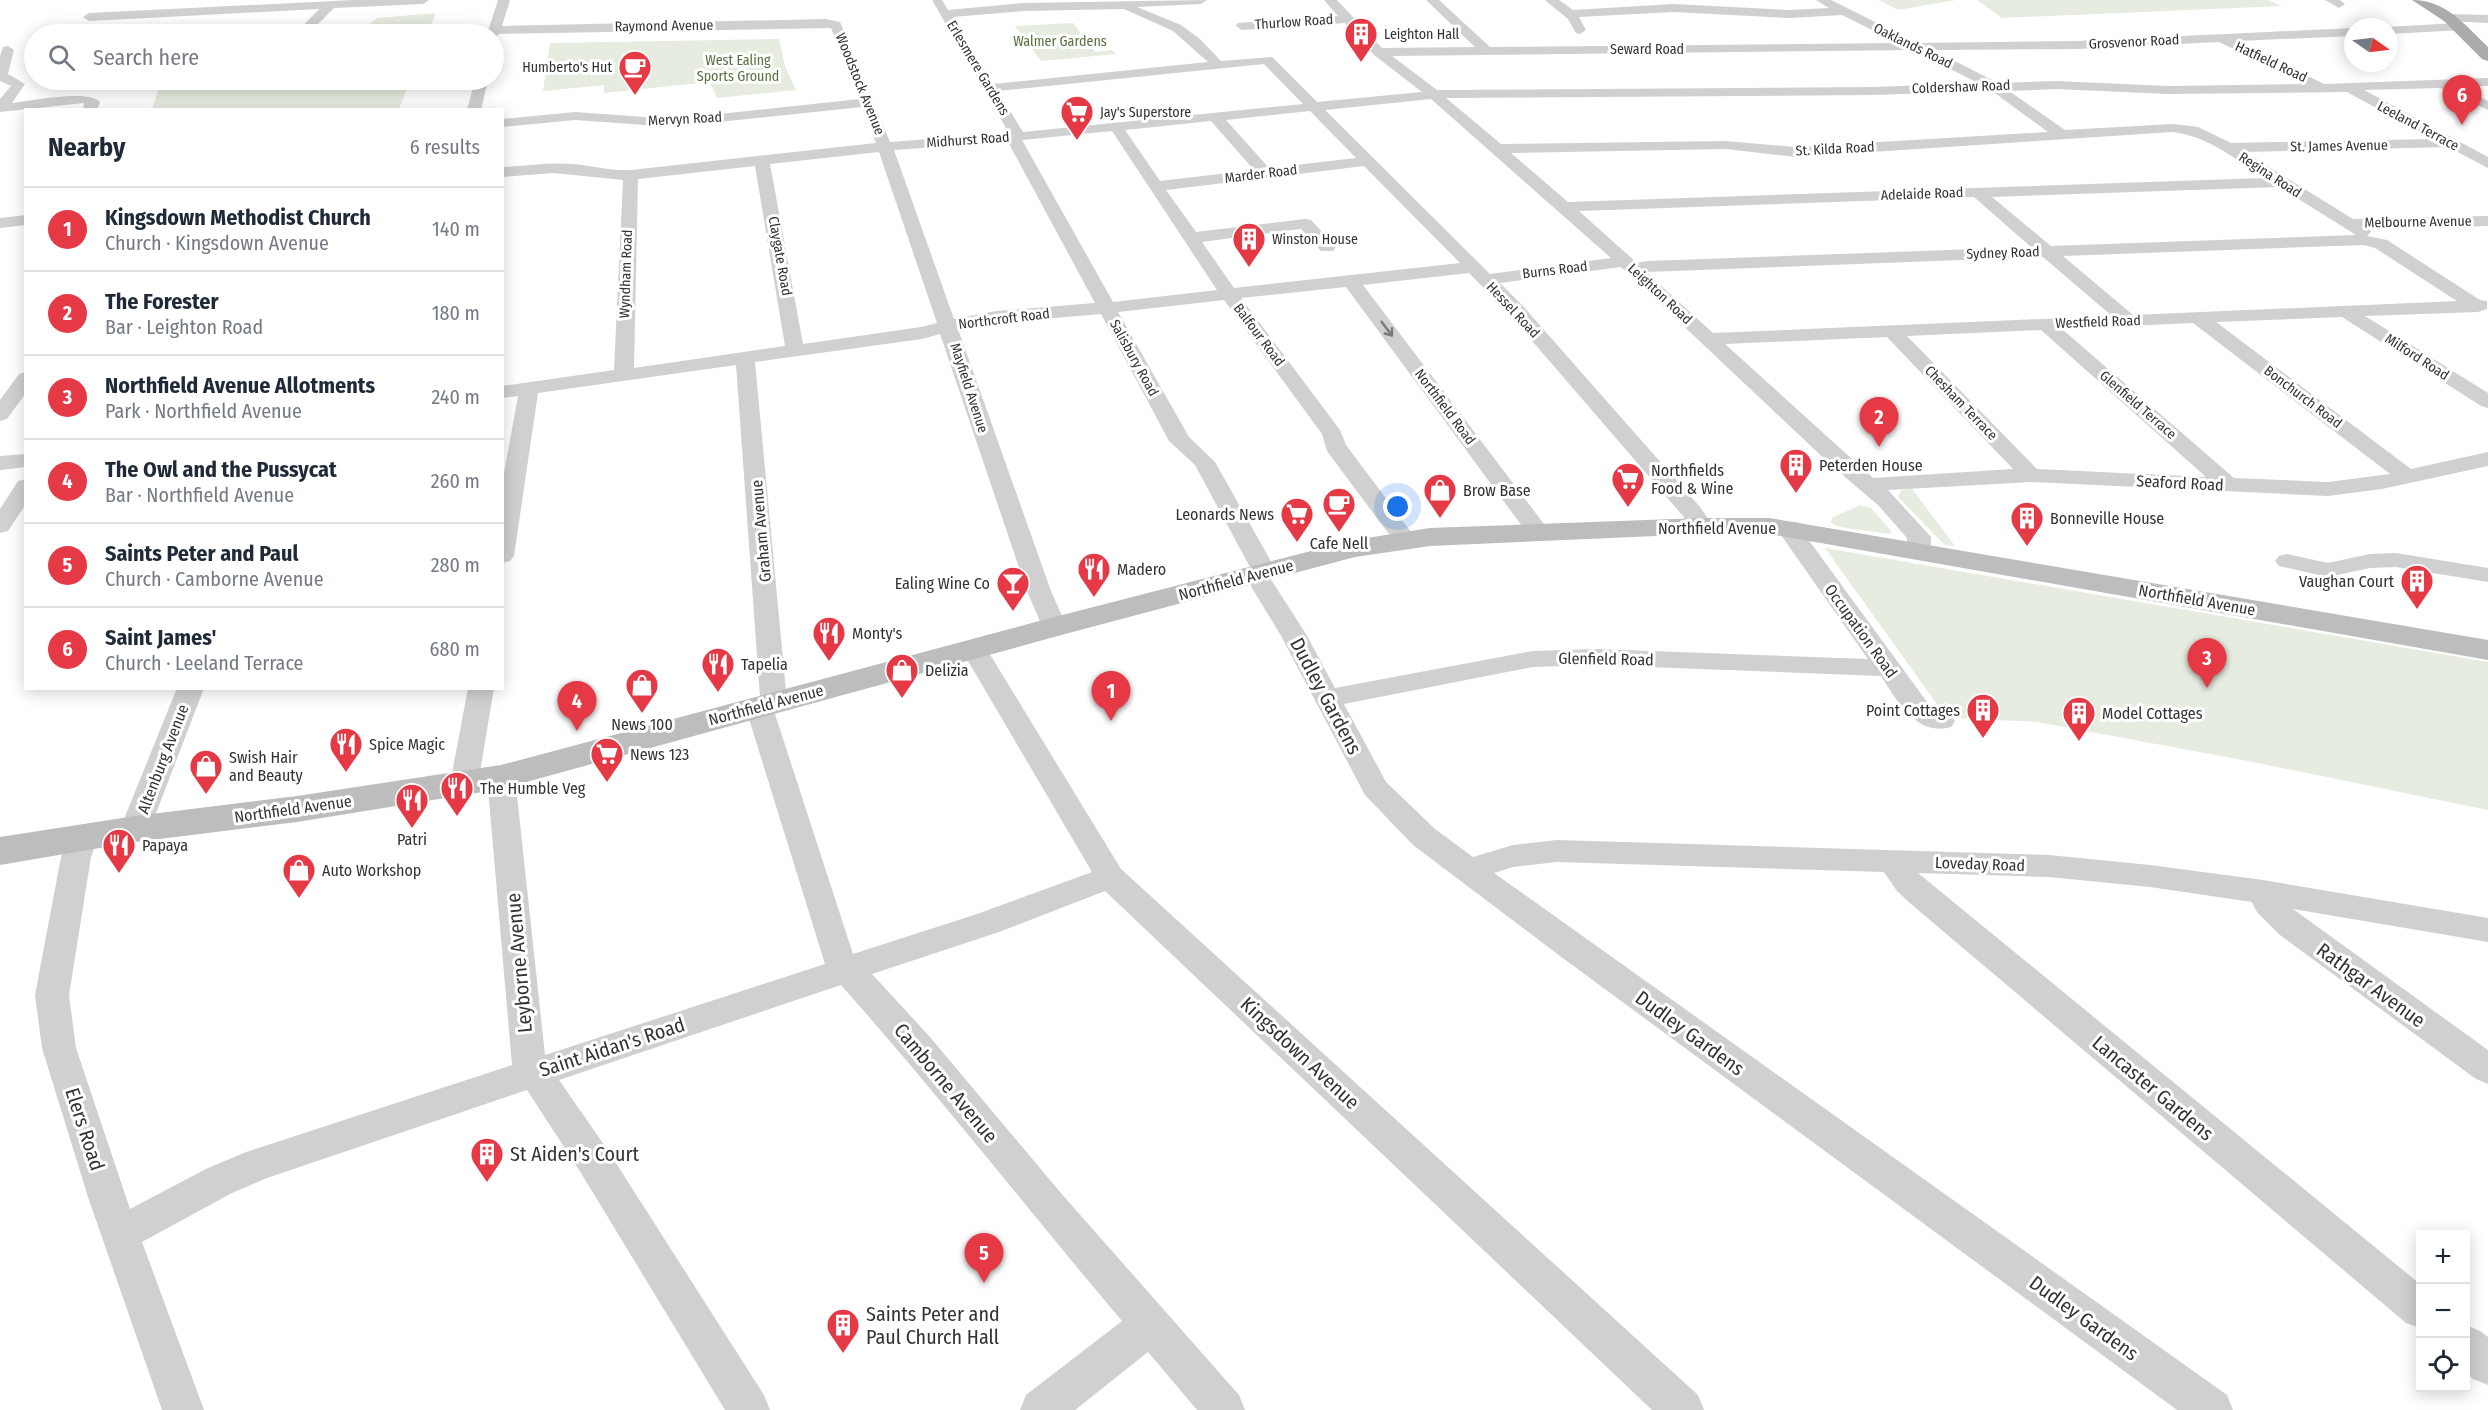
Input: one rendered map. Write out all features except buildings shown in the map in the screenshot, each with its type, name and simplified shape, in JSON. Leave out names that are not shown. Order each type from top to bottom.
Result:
[{"type":"main road","points":[[2419,0],[2453,23],[2488,56]]},
{"type":"main road","name":"Northfield Avenue","points":[[0,851],[135,829],[297,809],[501,777],[1054,627],[1354,549],[1405,540],[1538,532],[1769,526],[2488,650]]},
{"type":"street","points":[[90,0],[88,24],[423,0]]},
{"type":"street","points":[[496,24],[504,0]]},
{"type":"street","name":"Erlesmere Gardens","points":[[937,0],[991,88],[1016,137]]},
{"type":"street","points":[[946,14],[1024,7],[1127,5],[1201,0]]},
{"type":"street","name":"Leighton Road","points":[[1330,0],[1379,52],[1434,95],[1565,207],[1869,484],[1919,537],[1919,552]]},
{"type":"street","points":[[1432,0],[1487,51]]},
{"type":"street","points":[[1551,0],[1576,19],[1581,32],[1596,49]]},
{"type":"street","name":"Oaklands Road","points":[[1822,0],[1994,86],[2062,135]]},
{"type":"street","points":[[312,24],[330,5]]},
{"type":"street","points":[[1127,5],[1186,33],[1217,64]]},
{"type":"street","points":[[1571,14],[1668,8],[1790,14],[1843,11]]},
{"type":"street","name":"Thurlow Road","points":[[1242,26],[1347,19]]},
{"type":"street","points":[[2398,29],[2488,19]]},
{"type":"street","name":"Raymond Avenue","points":[[504,32],[834,23]]},
{"type":"street","name":"Woodstock Avenue","points":[[834,23],[885,147]]},
{"type":"street","name":"Grosvenor Road","points":[[1914,46],[2016,46],[2344,32]]},
{"type":"street","points":[[1998,33],[2016,46]]},
{"type":"street","name":"Hatfield Road","points":[[2219,38],[2323,87]]},
{"type":"street","name":"Seward Road","points":[[1379,52],[1914,46]]},
{"type":"street","points":[[0,108],[18,87],[18,84],[1,76],[4,59]]},
{"type":"street","name":"Hessel Road","points":[[1217,64],[1268,60],[1516,310],[1692,512],[1701,526]]},
{"type":"street","points":[[991,88],[1217,64]]},
{"type":"street","name":"Coldershaw Road","points":[[1434,95],[1873,91],[2076,85],[2168,90],[2350,88],[2488,82]]},
{"type":"street","points":[[2441,84],[2488,106]]},
{"type":"street","name":"Leeland Terrace","points":[[2350,88],[2450,143],[2485,152]]},
{"type":"street","points":[[474,108],[479,90]]},
{"type":"street","name":"Midhurst Road","points":[[504,172],[554,168],[576,169],[605,176],[631,175],[885,147],[1016,137],[1434,95]]},
{"type":"street","points":[[0,108],[86,99],[93,102],[91,108]]},
{"type":"street","name":"Mervyn Road","points":[[504,123],[575,116],[673,123],[867,102]]},
{"type":"street","points":[[1215,117],[1265,173]]},
{"type":"street","name":"Balfour Road","points":[[1116,127],[1229,294],[1333,434],[1335,446],[1405,540]]},
{"type":"street","name":"St. Kilda Road","points":[[1497,148],[1726,145],[1796,152],[2173,128]]},
{"type":"street","name":"Regina Road","points":[[2173,128],[2193,130],[2228,148],[2483,305]]},
{"type":"street","name":"Salisbury Road","points":[[1016,137],[1106,308],[1180,441],[1204,462],[1260,574]]},
{"type":"street","name":"St. James Avenue","points":[[2228,148],[2450,143]]},
{"type":"street","name":"Mayfield Avenue","points":[[885,147],[1054,627]]},
{"type":"street","name":"Claygate Road","points":[[762,160],[795,351]]},
{"type":"street","name":"Marder Road","points":[[1156,186],[1367,161]]},
{"type":"street","name":"Wyndham Road","points":[[624,374],[628,209],[631,175]]},
{"type":"street","name":"Adelaide Road","points":[[1565,207],[2280,182]]},
{"type":"street","points":[[1978,193],[2129,321]]},
{"type":"street","points":[[0,223],[24,220]]},
{"type":"street","name":"Melbourne Avenue","points":[[2362,232],[2488,221]]},
{"type":"street","points":[[1191,238],[1305,224],[1327,247]]},
{"type":"street","name":"Sydney Road","points":[[1630,265],[2363,240],[2362,232]]},
{"type":"street","name":"Burns Road","points":[[1479,274],[1630,265]]},
{"type":"street","name":"Northcroft Road","points":[[504,392],[922,333],[996,317],[1106,308],[1352,282],[1479,274]]},
{"type":"street","name":"Northfield Road","points":[[1352,282],[1538,532]]},
{"type":"street","name":"Westfield Road","points":[[1709,339],[2483,305]]},
{"type":"street","name":"Milford Road","points":[[2347,312],[2488,402]]},
{"type":"street","name":"Bonchurch Road","points":[[2198,318],[2408,477]]},
{"type":"street","name":"Glenfield Terrace","points":[[2045,324],[2230,486]]},
{"type":"street","name":"Chesham Terrace","points":[[1892,331],[2031,476]]},
{"type":"street","name":"Graham Avenue","points":[[745,359],[766,704]]},
{"type":"street","points":[[0,415],[24,381]]},
{"type":"street","points":[[504,544],[529,388]]},
{"type":"street","name":"Seaford Road","points":[[1869,484],[2031,476],[2328,489],[2408,477],[2488,459]]},
{"type":"street","points":[[0,463],[24,460]]},
{"type":"street","points":[[0,526],[24,489]]},
{"type":"street","name":"Occupation Road","points":[[1795,530],[1793,535],[1917,708],[1927,716],[1941,721]]},
{"type":"street","points":[[2287,561],[2328,570],[2370,561],[2396,560],[2488,575]]},
{"type":"street","name":"Dudley Gardens","points":[[1260,574],[1375,788],[1424,837],[1571,947],[2212,1410]]},
{"type":"street","name":"Kingsdown Avenue","points":[[974,649],[1110,877],[1683,1410]]},
{"type":"street","name":"Glenfield Road","points":[[1328,698],[1533,659],[1596,657],[1888,669]]},
{"type":"street","name":"Altenburg Avenue","points":[[135,829],[189,690]]},
{"type":"street","points":[[464,784],[481,690]]},
{"type":"street","name":"Camborne Avenue","points":[[766,704],[839,960],[918,1047],[1224,1410]]},
{"type":"street","name":"Leyborne Avenue","points":[[501,777],[528,1062],[594,1161],[748,1410]]},
{"type":"street","name":"Elers Road","points":[[83,838],[76,857],[52,995],[59,1048],[107,1197],[183,1410]]},
{"type":"street","name":"Loveday Road","points":[[1472,872],[1490,861],[1505,857],[1557,851],[2049,866],[2150,876],[2263,892],[2488,930]]},
{"type":"street","name":"Lancaster Gardens","points":[[1894,862],[1910,886],[2416,1305]]},
{"type":"street","name":"Saint Aidan's Road","points":[[121,1234],[219,1181],[260,1164],[988,923],[1110,877]]},
{"type":"street","name":"Rathgar Avenue","points":[[2263,892],[2268,904],[2291,926],[2488,1070]]},
{"type":"street","points":[[1041,1410],[1151,1324]]},
{"type":"street","points":[[2470,1348],[2488,1364]]},
{"type":"green space","points":[[1879,0],[1956,0],[1898,10]]},
{"type":"green space","points":[[1977,0],[2269,0],[2281,6],[2002,18]]},
{"type":"green space","points":[[436,13],[431,24],[370,24],[377,18]]},
{"type":"green space","name":"Walmer Gardens","points":[[1073,23],[1095,52],[1112,50],[1116,54],[1041,61],[1015,26]]},
{"type":"green space","name":"West Ealing Sports Ground","points":[[779,39],[785,66],[796,90],[717,98],[710,82],[604,93],[604,85],[543,91],[550,43]]},
{"type":"green space","points":[[159,90],[406,90],[399,108],[152,108]]},
{"type":"green space","points":[[1912,489],[1955,546],[1945,545],[1898,497],[1901,490]]},
{"type":"green space","points":[[1860,505],[1871,508],[1891,531],[1890,534],[1840,527],[1831,523],[1832,518]]},
{"type":"green space","points":[[1825,548],[2488,662],[2488,810],[2248,761],[2037,722],[1955,718],[1944,714]]},
{"type":"place","name":"Leighton Hall","points":[[1361,63]]},
{"type":"place","name":"Humberto's Hut","points":[[635,96]]},
{"type":"place","name":"Saint James'","points":[[2462,125]]},
{"type":"place","name":"Jay's Superstore","points":[[1077,141]]},
{"type":"place","name":"Winston House","points":[[1249,268]]},
{"type":"place","name":"The Forester","points":[[1879,447]]},
{"type":"place","name":"Peterden House","points":[[1796,494]]},
{"type":"place","name":"Northfields Food & Wine","points":[[1628,508]]},
{"type":"place","name":"Brow Base","points":[[1440,519]]},
{"type":"place","name":"Cafe Nell","points":[[1339,533]]},
{"type":"place","name":"Leonards News","points":[[1297,543]]},
{"type":"place","name":"Bonneville House","points":[[2027,547]]},
{"type":"place","name":"Madero","points":[[1094,598]]},
{"type":"place","name":"Vaughan Court","points":[[2417,610]]},
{"type":"place","name":"Ealing Wine Co","points":[[1013,612]]},
{"type":"place","name":"Monty's","points":[[829,662]]},
{"type":"place","name":"Northfield Avenue Allotments","points":[[2207,688]]},
{"type":"place","name":"Tapelia","points":[[718,693]]},
{"type":"place","name":"Delizia","points":[[902,699]]},
{"type":"place","name":"News 100","points":[[642,714]]},
{"type":"place","name":"Kingsdown Methodist Church","points":[[1111,721]]},
{"type":"place","name":"The Owl and the Pussycat","points":[[577,731]]},
{"type":"place","name":"Point Cottages","points":[[1983,739]]},
{"type":"place","name":"Model Cottages","points":[[2079,742]]},
{"type":"place","name":"Spice Magic","points":[[346,773]]},
{"type":"place","name":"News 123","points":[[607,783]]},
{"type":"place","name":"Swish Hair and Beauty","points":[[206,795]]},
{"type":"place","name":"The Humble Veg","points":[[457,817]]},
{"type":"place","name":"Patri","points":[[412,829]]},
{"type":"place","name":"Papaya","points":[[119,874]]},
{"type":"place","name":"Auto Workshop","points":[[299,899]]},
{"type":"place","name":"St Aiden's Court","points":[[487,1183]]},
{"type":"place","name":"Saints Peter and Paul","points":[[984,1283]]},
{"type":"place","name":"Saints Peter and Paul Church Hall","points":[[843,1354]]}]
